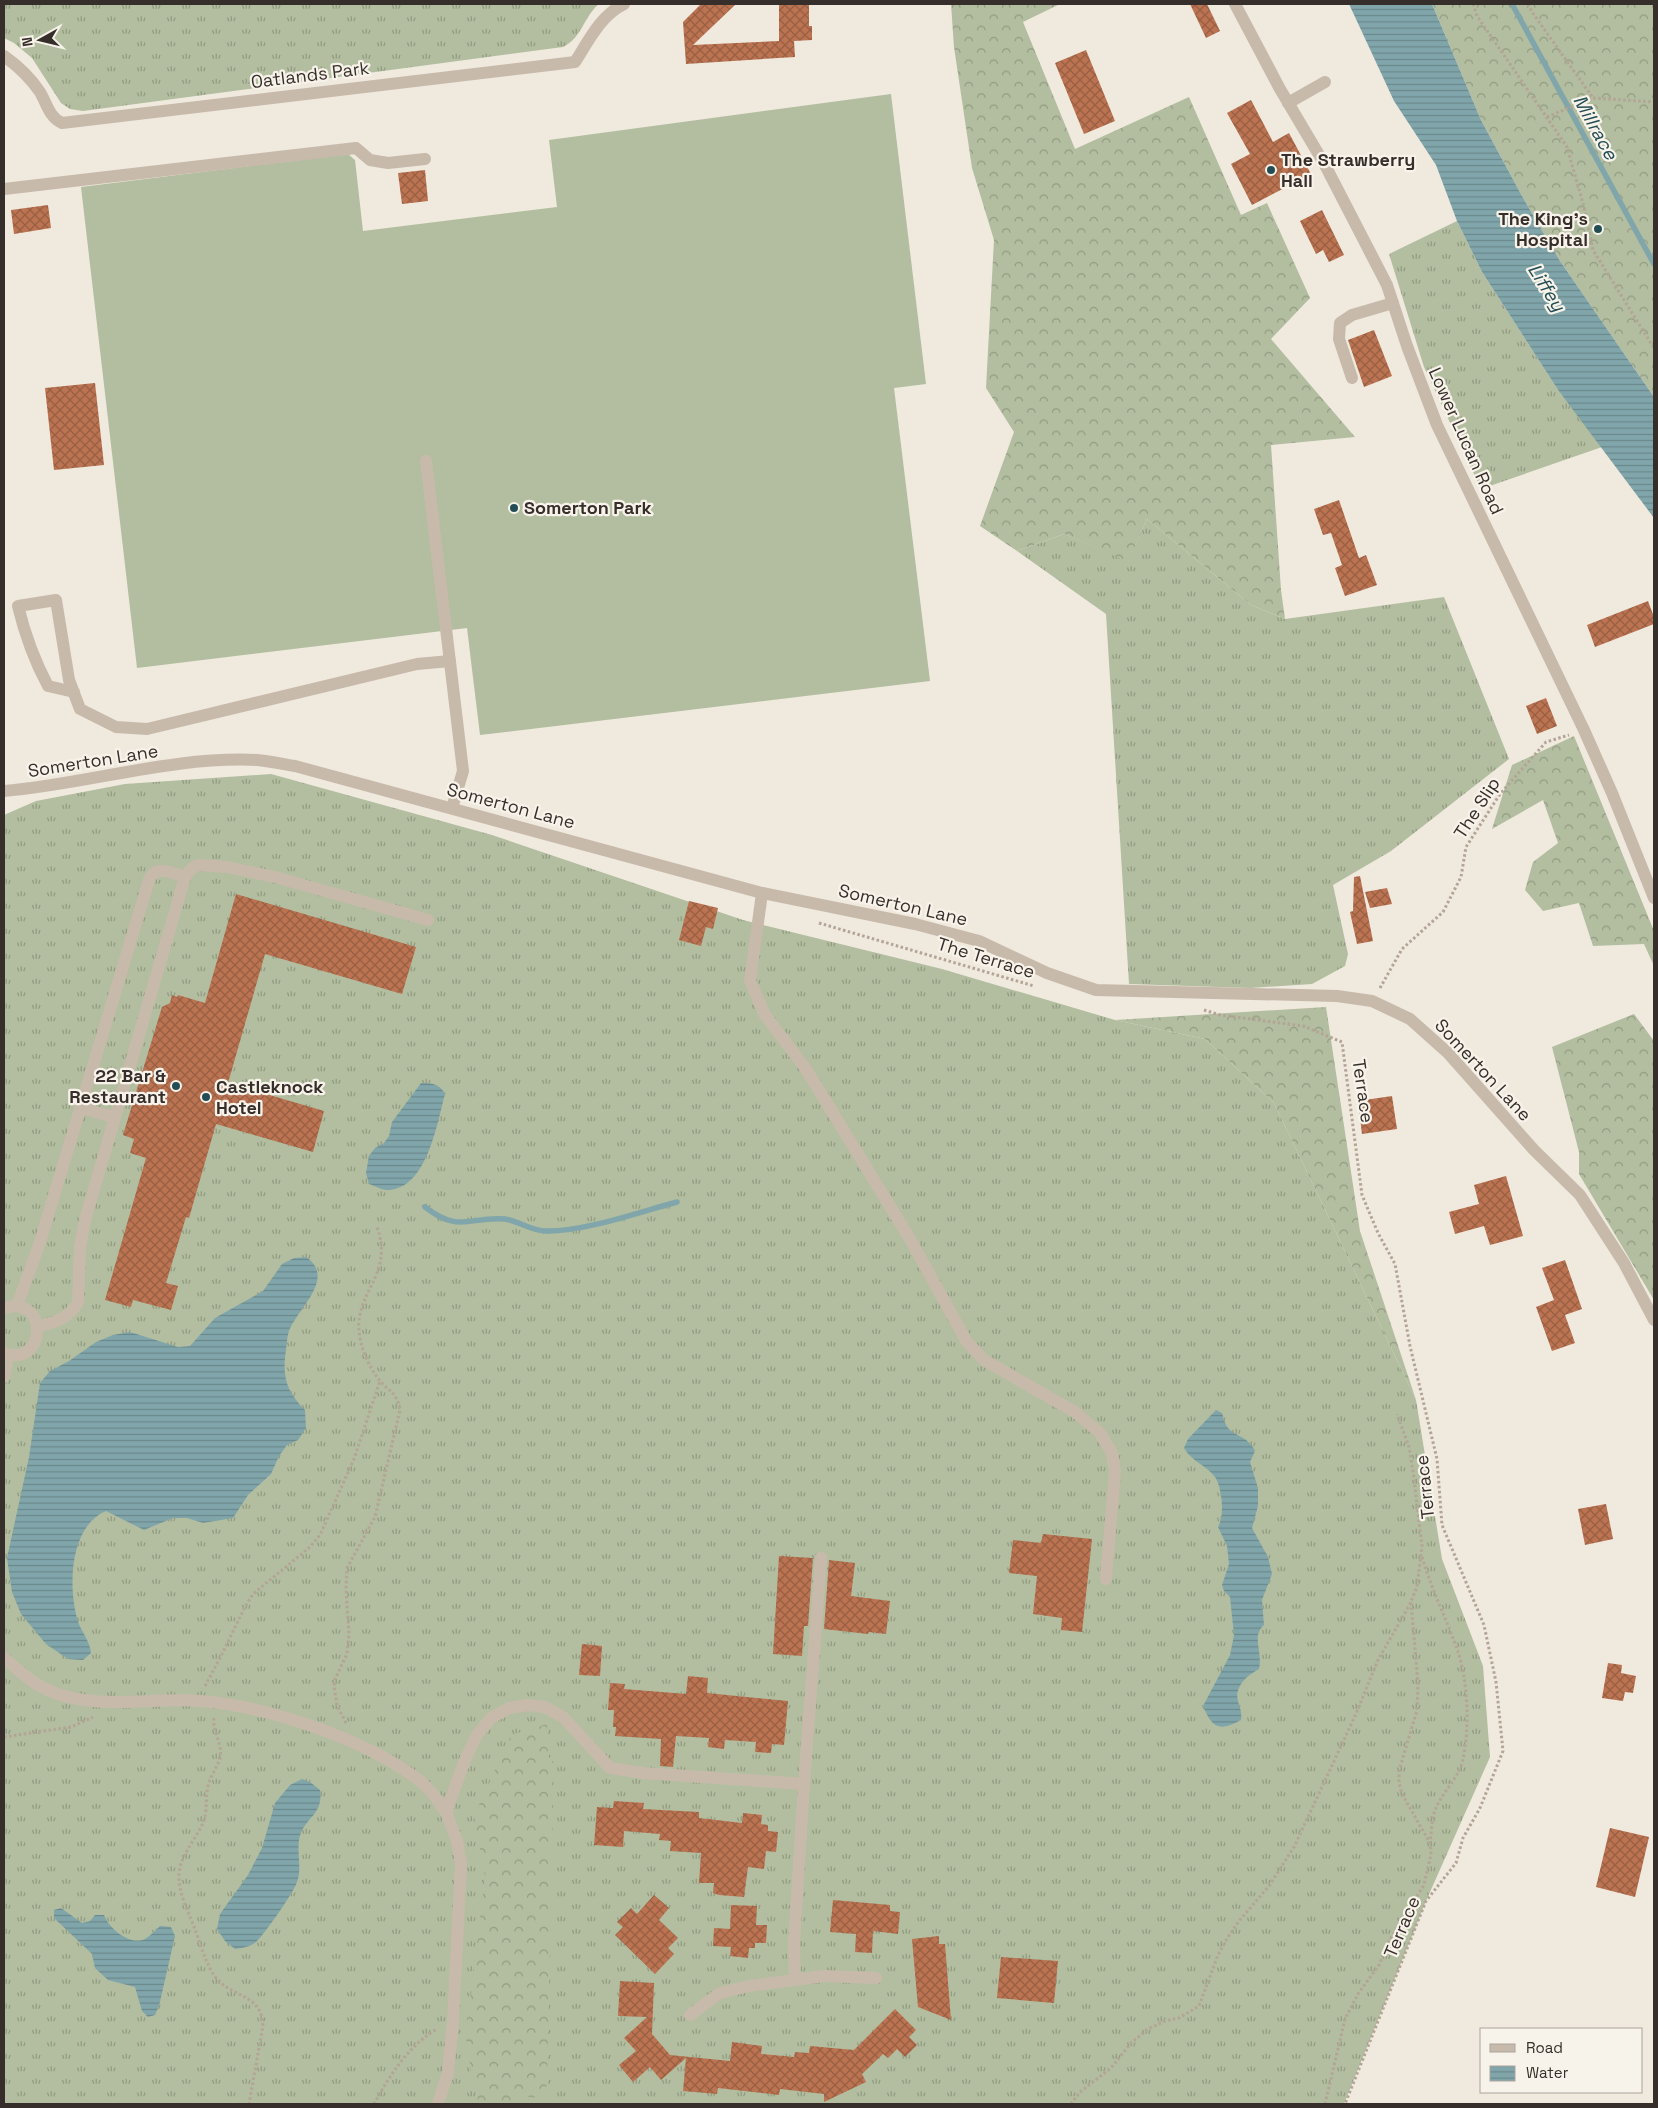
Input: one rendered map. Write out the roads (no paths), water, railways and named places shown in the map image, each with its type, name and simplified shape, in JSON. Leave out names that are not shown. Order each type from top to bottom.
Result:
[{"type":"street","name":"Oatlands Park","points":[[4,56],[20,67],[40,92],[53,119],[62,122],[575,62],[601,22],[612,10],[624,4]]},
{"type":"street","name":"Lower Lucan Road","points":[[1235,4],[1288,103],[1322,159],[1387,285],[1439,429],[1584,730],[1612,793],[1654,898]]},
{"type":"street","points":[[1288,103],[1325,82]]},
{"type":"street","points":[[4,189],[356,148],[370,160],[388,163],[425,159]]},
{"type":"street","points":[[1352,378],[1339,339],[1340,323],[1352,315],[1393,303]]},
{"type":"street","points":[[426,461],[463,771],[452,808]]},
{"type":"street","points":[[74,692],[48,686],[38,668],[26,637],[18,606],[56,600],[69,680],[74,692],[80,709],[116,728],[147,729],[417,664],[450,661]]},
{"type":"street","name":"Somerton Lane","points":[[4,791],[59,785],[122,772],[215,760],[258,760],[295,766],[762,893],[915,924],[979,941],[1047,973],[1096,990],[1337,996],[1372,1001],[1410,1019],[1448,1053],[1534,1150],[1580,1195],[1624,1263],[1654,1320]]},
{"type":"street","points":[[37,1326],[50,1324],[62,1318],[75,1308],[78,1302],[81,1234],[185,877],[191,869],[198,864],[227,867],[275,878],[428,920]]},
{"type":"street","points":[[17,1306],[40,1242],[148,880],[155,872],[163,870],[185,877]]},
{"type":"street","points":[[762,893],[750,981],[765,1015],[806,1069],[910,1239],[967,1342],[984,1360],[1076,1412],[1100,1433],[1112,1453],[1115,1471],[1106,1579]]},
{"type":"street","points":[[80,1107],[116,1118]]},
{"type":"street","points":[[4,1308],[17,1306],[30,1313],[37,1326],[38,1334],[31,1348],[17,1355],[6,1354],[4,1377]]},
{"type":"street","points":[[795,1979],[794,1943],[821,1558]]},
{"type":"street","points":[[4,1658],[31,1680],[50,1690],[71,1697],[105,1702],[190,1700],[276,1714],[360,1746],[417,1779],[432,1792],[446,1812],[457,1841],[460,1864],[453,2021],[448,2072],[438,2104]]},
{"type":"street","points":[[446,1812],[465,1760],[477,1735],[491,1718],[509,1708],[528,1705],[546,1708],[563,1717],[610,1768],[644,1773],[804,1784]]},
{"type":"street","points":[[690,2016],[720,1993],[749,1986],[824,1976],[876,1978]]},
{"type":"water","name":"Liffey","points":[[1349,4],[1432,4],[1481,120],[1522,196],[1560,261],[1654,397],[1654,518],[1558,390],[1482,272],[1457,221],[1436,165],[1394,101]]},
{"type":"water","points":[[421,1083],[435,1085],[441,1088],[445,1094],[434,1137],[421,1167],[412,1179],[401,1187],[385,1190],[369,1184],[366,1173],[369,1156],[389,1136],[392,1122]]},
{"type":"water","points":[[306,1257],[314,1265],[318,1274],[312,1294],[289,1331],[285,1375],[293,1396],[305,1410],[306,1428],[298,1440],[287,1445],[279,1456],[271,1474],[248,1495],[233,1518],[203,1523],[187,1518],[173,1518],[144,1530],[106,1511],[94,1519],[85,1529],[79,1543],[73,1574],[74,1605],[80,1627],[89,1644],[91,1653],[83,1660],[68,1659],[46,1644],[21,1614],[12,1592],[7,1558],[29,1457],[40,1383],[50,1371],[69,1361],[96,1342],[113,1335],[130,1332],[178,1347],[190,1346],[215,1318],[263,1291],[282,1264],[294,1258]]},
{"type":"water","points":[[1216,1410],[1222,1413],[1229,1429],[1245,1439],[1255,1451],[1250,1462],[1258,1488],[1258,1506],[1252,1528],[1268,1557],[1272,1574],[1262,1600],[1264,1625],[1258,1634],[1259,1669],[1246,1678],[1238,1691],[1237,1696],[1241,1720],[1222,1727],[1213,1723],[1203,1706],[1230,1655],[1234,1635],[1230,1597],[1224,1591],[1222,1585],[1229,1564],[1227,1546],[1218,1527],[1222,1509],[1221,1494],[1215,1477],[1184,1448],[1188,1439]]},
{"type":"water","points":[[302,1779],[310,1782],[320,1790],[320,1799],[319,1806],[301,1832],[297,1882],[285,1904],[260,1938],[251,1945],[235,1949],[225,1941],[217,1929],[220,1914],[248,1875],[262,1848],[275,1803],[290,1785]]},
{"type":"water","points":[[61,1908],[82,1923],[90,1921],[95,1915],[104,1915],[110,1925],[120,1935],[133,1940],[145,1939],[160,1926],[171,1927],[175,1936],[159,2006],[155,2015],[148,2017],[142,2011],[135,1987],[108,1980],[95,1968],[92,1954],[54,1918],[54,1910]]},
{"type":"waterway","name":"Millrace","points":[[1512,4],[1654,264]]},
{"type":"waterway","points":[[425,1207],[447,1220],[456,1222],[505,1219],[546,1231],[594,1225],[677,1202]]},
{"type":"place","name":"The Strawberry Hall","points":[[1271,170]]},
{"type":"place","name":"The King's Hospital","points":[[1598,229]]},
{"type":"place","name":"Somerton Park","points":[[514,508]]},
{"type":"place","name":"22 Bar & Restaurant","points":[[176,1086]]},
{"type":"place","name":"Castleknock Hotel","points":[[206,1097]]}]
